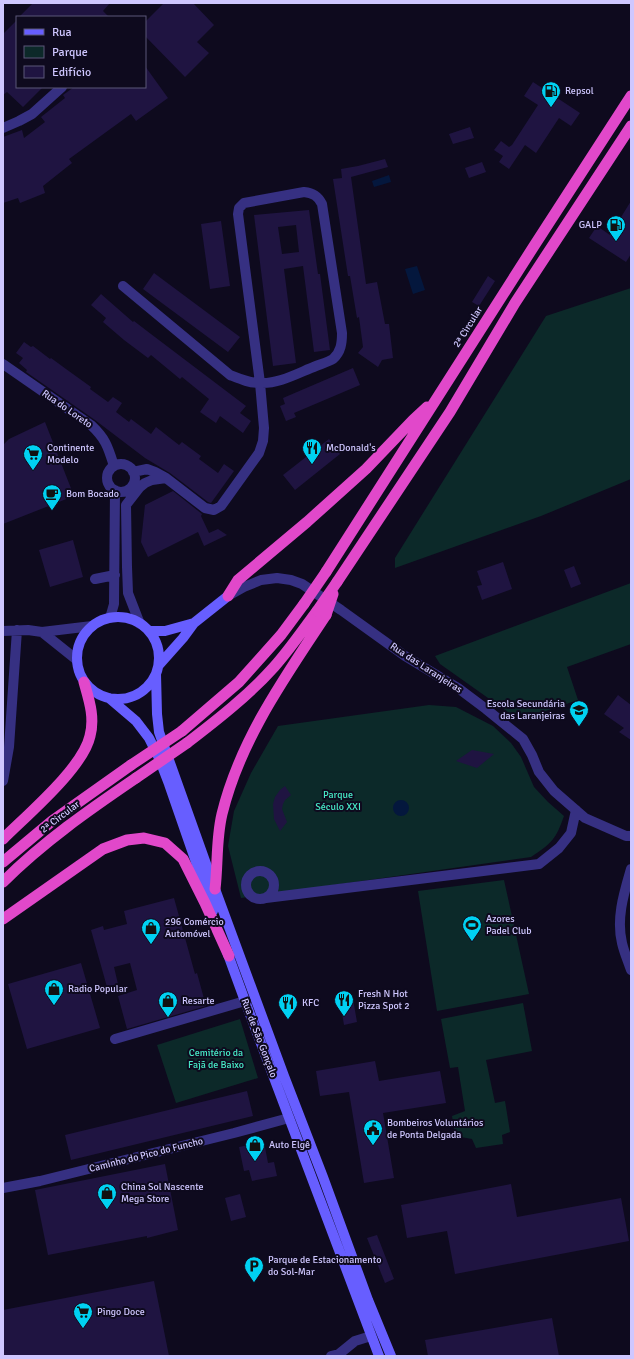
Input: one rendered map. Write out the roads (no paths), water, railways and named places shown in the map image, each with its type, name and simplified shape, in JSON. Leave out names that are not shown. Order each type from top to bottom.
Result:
[{"type":"highway","name":"2ª Circular","points":[[3,862],[52,821],[182,731],[239,682],[277,640],[326,572],[631,96]]},
{"type":"highway","points":[[215,889],[217,872],[217,846],[222,814],[245,749],[265,710],[321,613],[337,582],[450,412],[515,303],[631,126]]},
{"type":"highway","points":[[228,596],[238,580],[307,522],[366,469],[413,420],[438,398]]},
{"type":"highway","name":"2ª Circular","points":[[3,882],[19,866],[58,833],[187,743],[217,720],[273,667],[321,613]]},
{"type":"highway","points":[[3,839],[70,771],[84,752],[90,736],[92,723],[91,708],[84,682]]},
{"type":"highway","points":[[3,919],[103,849],[127,840],[144,838],[165,843],[183,859],[229,956]]},
{"type":"main road","name":"Rua das Laranjeiras","points":[[158,669],[194,624],[228,596]]},
{"type":"main road","points":[[110,618],[125,618],[140,624],[149,631],[156,641],[159,653],[158,669],[150,684],[142,692],[132,697],[120,700],[99,695],[84,682],[79,671],[77,660],[78,651],[86,633],[92,626],[110,618]]},
{"type":"main road","name":"Rua das Laranjeiras","points":[[149,631],[164,631],[194,624]]},
{"type":"main road","name":"Rua de São Gonçalo","points":[[158,669],[157,714],[159,732],[215,889],[368,1300],[391,1356]]},
{"type":"main road","name":"Rua de São Gonçalo","points":[[109,698],[136,721],[149,738],[170,784],[245,1001],[379,1356]]},
{"type":"street","points":[[3,128],[32,114],[61,88]]},
{"type":"street","points":[[123,286],[230,375],[241,380],[260,384],[271,383],[333,358],[340,350],[342,344],[342,334],[322,204],[319,199],[310,193],[304,192],[248,202],[241,205],[238,210],[260,384],[264,428],[263,441],[258,453],[221,506],[214,510],[205,508],[166,478],[147,469],[133,472]]},
{"type":"street","name":"Rua do Loreto","points":[[3,364],[91,425],[107,443],[114,466]]},
{"type":"street","points":[[119,491],[128,490],[133,484],[134,480],[133,472],[123,464],[114,466],[110,469],[107,478],[109,485],[119,491],[126,505],[126,566],[128,593],[140,624]]},
{"type":"street","points":[[126,505],[136,491],[145,483],[152,480],[166,478]]},
{"type":"street","points":[[110,618],[114,604],[114,575],[119,491]]},
{"type":"street","points":[[95,579],[114,575]]},
{"type":"street","name":"Rua das Laranjeiras","points":[[228,596],[244,586],[261,580],[277,578],[291,580],[302,584],[342,610],[405,656],[458,688],[511,729],[523,739],[539,772],[554,791],[585,818],[626,836],[631,836]]},
{"type":"street","points":[[3,631],[17,630],[42,632],[92,626]]},
{"type":"street","points":[[3,781],[9,747],[17,630]]},
{"type":"street","points":[[42,632],[77,660]]},
{"type":"street","points":[[266,898],[273,890],[273,879],[269,873],[264,870],[254,871],[248,876],[246,885],[249,894],[255,898],[261,899],[291,894],[539,864],[559,848],[571,833],[576,810]]},
{"type":"street","points":[[631,869],[622,902],[620,923],[622,943],[631,970]]},
{"type":"street","points":[[274,884],[291,894]]},
{"type":"street","points":[[116,1039],[245,1001]]},
{"type":"street","name":"Caminho do Pico do Funcho","points":[[3,1188],[40,1181],[234,1134],[289,1118]]},
{"type":"street","points":[[331,1356],[339,1354],[355,1341],[371,1336]]},
{"type":"water","points":[[389,175],[391,182],[374,187],[372,181]]},
{"type":"water","points":[[417,266],[425,290],[413,294],[405,269]]},
{"type":"water","points":[[401,800],[408,805],[409,808],[404,815],[401,816],[394,811],[393,808],[398,801]]},
{"type":"place","name":"Repsol","points":[[551,108]]},
{"type":"place","name":"GALP","points":[[616,242]]},
{"type":"place","name":"McDonald's","points":[[312,465]]},
{"type":"place","name":"Continente Modelo","points":[[33,471]]},
{"type":"place","name":"Bom Bocado","points":[[52,511]]},
{"type":"place","name":"Escola Secundária das Laranjeiras","points":[[579,727]]},
{"type":"place","name":"Azores Padel Club","points":[[472,942]]},
{"type":"place","name":"296 Comércio Automóvel","points":[[151,945]]},
{"type":"place","name":"Radio Popular","points":[[54,1006]]},
{"type":"place","name":"Fresh N Hot Pizza Spot 2","points":[[344,1017]]},
{"type":"place","name":"Resarte","points":[[168,1018]]},
{"type":"place","name":"KFC","points":[[288,1020]]},
{"type":"place","name":"Bombeiros Voluntários de Ponta Delgada","points":[[373,1146]]},
{"type":"place","name":"Auto Elgê","points":[[255,1162]]},
{"type":"place","name":"China Sol Nascente Mega Store","points":[[107,1210]]},
{"type":"place","name":"Parque de Estacionamento do Sol-Mar","points":[[254,1283]]},
{"type":"place","name":"Pingo Doce","points":[[83,1329]]},
{"type":"park label","name":"Parque Século XXI","points":[[338,800]]},
{"type":"park label","name":"Cemitério da Fajã de Baixo","points":[[216,1058]]}]
